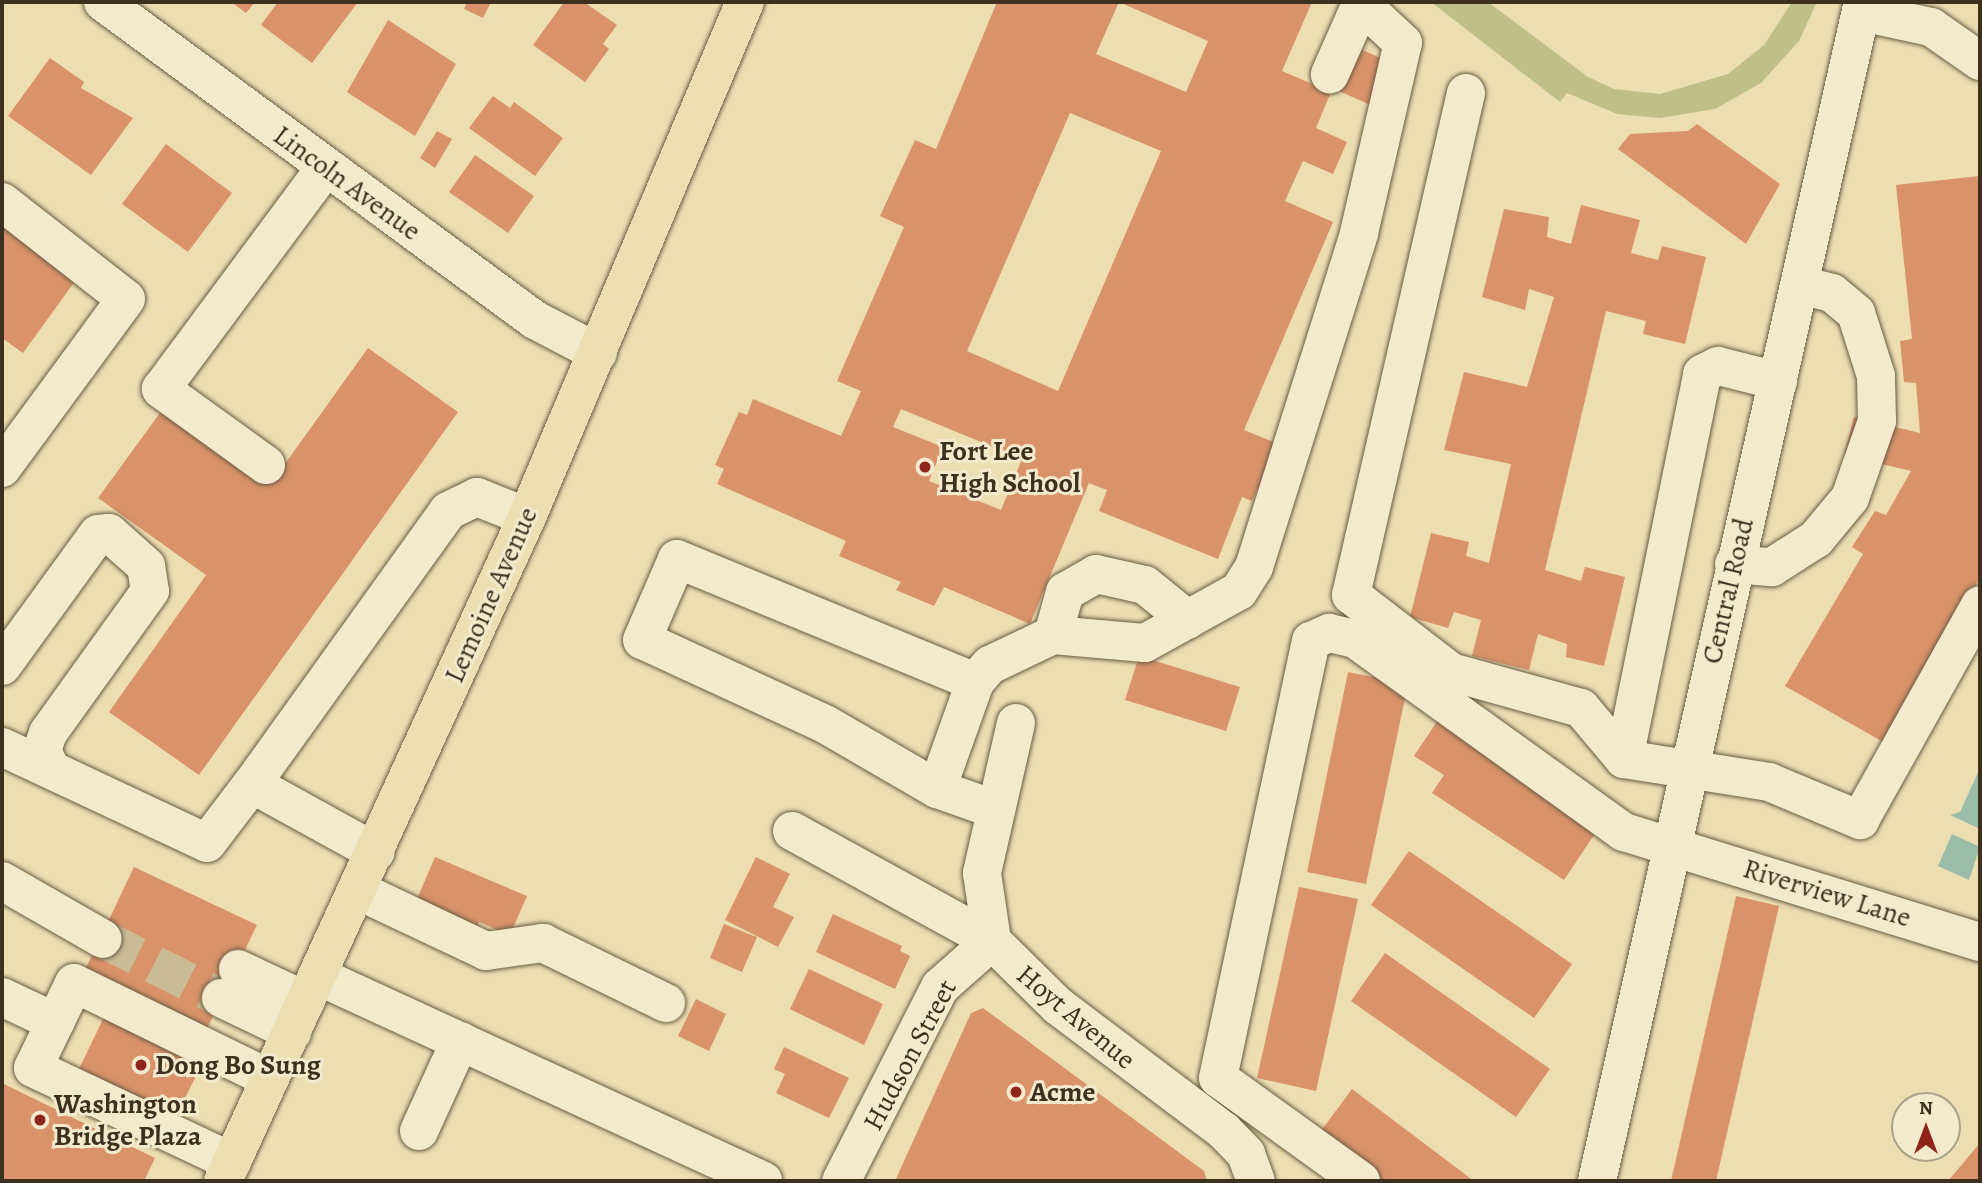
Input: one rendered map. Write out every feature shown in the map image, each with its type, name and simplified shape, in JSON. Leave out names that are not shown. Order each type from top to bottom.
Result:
[{"type":"main road","name":"Lemoine Avenue","points":[[227,1172],[527,517],[745,2]]},
{"type":"street","name":"Lincoln Avenue","points":[[103,2],[535,320],[598,353]]},
{"type":"street","points":[[937,789],[975,681],[990,665],[1053,635],[1145,643],[1239,591],[1254,567],[1359,233],[1403,43],[1361,4],[1330,74]]},
{"type":"street","points":[[1862,7],[1931,27],[1980,61]]},
{"type":"street","name":"Central Road","points":[[1597,1181],[1734,564],[1801,285],[1862,7]]},
{"type":"street","points":[[1466,93],[1351,595],[1451,672],[1581,708],[1624,759],[1689,773],[1769,782],[1860,820],[1980,605]]},
{"type":"street","points":[[266,465],[161,389],[326,167]]},
{"type":"street","points":[[2,202],[126,299],[2,468]]},
{"type":"street","points":[[1734,564],[1772,567],[1816,539],[1854,490],[1877,421],[1876,376],[1856,313],[1832,293],[1801,285]]},
{"type":"street","points":[[1624,759],[1702,374],[1718,366],[1778,381]]},
{"type":"street","points":[[2,747],[207,843],[447,511],[477,497],[527,517]]},
{"type":"street","points":[[2,666],[98,534],[109,533],[146,566],[150,591],[48,733],[42,750],[50,768]]},
{"type":"street","points":[[975,681],[677,559],[642,640],[825,724],[937,789],[994,809]]},
{"type":"street","points":[[1053,635],[1065,592],[1096,574],[1145,585],[1188,620]]},
{"type":"street","name":"Riverview Lane","points":[[1361,1181],[1218,1078],[1311,641],[1329,634],[1354,639],[1624,832],[1980,943]]},
{"type":"street","name":"Hoyt Avenue","points":[[1016,723],[994,809],[982,890],[992,940],[1058,1006],[1224,1130],[1246,1154],[1256,1181]]},
{"type":"street","points":[[252,784],[375,852]]},
{"type":"street","points":[[792,831],[992,940]]},
{"type":"street","points":[[2,881],[103,939]]},
{"type":"street","points":[[357,890],[486,951],[542,943],[666,1003]]},
{"type":"street","name":"Hudson Street","points":[[848,1169],[940,987],[992,940]]},
{"type":"street","points":[[227,1172],[33,1068],[74,983],[270,1079]]},
{"type":"street","points":[[230,984],[460,1041],[763,1181]]},
{"type":"street","points":[[2,997],[55,1022]]},
{"type":"street","points":[[419,1131],[460,1041]]},
{"type":"green space","points":[[1431,2],[1488,2],[1588,77],[1614,89],[1660,94],[1728,74],[1764,45],[1792,2],[1817,2],[1799,41],[1761,83],[1715,109],[1660,118],[1617,114],[1567,93],[1560,102]]},
{"type":"shaded area","points":[[1980,768],[1980,829],[1950,815],[1960,812]]},
{"type":"shaded area","points":[[1952,834],[1980,847],[1969,880],[1938,866]]},
{"type":"building","points":[[231,2],[255,2],[246,13]]},
{"type":"building","points":[[278,2],[358,2],[312,63],[261,25]]},
{"type":"building","points":[[467,2],[491,2],[483,18],[464,9]]},
{"type":"building","points":[[564,2],[584,2],[617,25],[603,44],[609,49],[585,82],[533,45]]},
{"type":"building","points":[[997,2],[1119,2],[1312,2],[1282,71],[1331,92],[1316,128],[1347,142],[1333,174],[1303,161],[1285,201],[1333,222],[1244,430],[1279,444],[1252,501],[1242,497],[1218,559],[1099,511],[1107,490],[1089,483],[1030,624],[944,587],[934,606],[896,590],[901,582],[839,556],[846,541],[717,484],[724,469],[715,465],[739,412],[747,415],[753,399],[841,436],[861,391],[837,381],[904,227],[880,216],[915,140],[936,149]],"holes":[[[1119,2],[1208,41],[1186,92],[1096,54]],[[1070,113],[1161,151],[1058,391],[967,351]],[[901,409],[1022,459],[1001,510],[929,481],[943,447],[893,427]]]},
{"type":"building","points":[[388,20],[456,64],[415,136],[347,92]]},
{"type":"building","points":[[1358,48],[1394,64],[1375,107],[1339,91]]},
{"type":"building","points":[[50,58],[84,82],[81,88],[133,118],[91,175],[8,116]]},
{"type":"building","points":[[493,96],[510,108],[514,102],[563,138],[535,176],[469,128]]},
{"type":"building","points":[[1697,124],[1780,184],[1746,244],[1618,149],[1630,134],[1688,131]]},
{"type":"building","points":[[437,131],[452,139],[435,168],[420,158]]},
{"type":"building","points":[[166,144],[232,193],[188,252],[122,204]]},
{"type":"building","points":[[475,155],[534,196],[508,233],[449,192]]},
{"type":"building","points":[[1980,176],[1980,578],[1883,742],[1785,686],[1863,554],[1852,547],[1875,511],[1886,515],[1911,471],[1844,455],[1854,417],[1920,433],[1916,383],[1904,382],[1900,341],[1912,339],[1896,185]]},
{"type":"building","points":[[1581,205],[1640,220],[1631,253],[1658,260],[1662,246],[1706,257],[1685,344],[1643,334],[1646,321],[1606,311],[1545,570],[1581,581],[1585,567],[1625,577],[1604,666],[1566,657],[1567,644],[1538,634],[1529,670],[1472,656],[1481,620],[1454,612],[1448,628],[1410,617],[1431,533],[1469,542],[1466,556],[1489,563],[1511,464],[1444,450],[1464,372],[1527,387],[1554,297],[1529,289],[1525,310],[1482,297],[1504,209],[1549,217],[1547,237],[1571,244]]},
{"type":"building","points":[[2,221],[78,277],[23,353],[2,338]]},
{"type":"building","points":[[368,348],[458,412],[199,775],[109,712],[206,575],[98,498],[165,406],[272,482]]},
{"type":"building","points":[[1139,656],[1240,687],[1226,731],[1125,700]]},
{"type":"building","points":[[1348,672],[1408,684],[1366,884],[1307,872]]},
{"type":"building","points":[[1438,720],[1600,826],[1564,880],[1432,793],[1444,775],[1414,756]]},
{"type":"building","points":[[1409,851],[1572,964],[1534,1018],[1371,905]]},
{"type":"building","points":[[435,857],[527,896],[510,935],[479,922],[475,932],[414,906]]},
{"type":"building","points":[[756,857],[790,874],[773,907],[794,917],[778,947],[725,920]]},
{"type":"building","points":[[134,867],[257,925],[206,1031],[83,974]]},
{"type":"building","points":[[1299,887],[1358,899],[1316,1091],[1257,1078]]},
{"type":"building","points":[[1736,896],[1779,906],[1716,1181],[1671,1181]]},
{"type":"building","points":[[833,914],[902,946],[900,951],[910,956],[895,989],[816,952]]},
{"type":"building","points":[[724,924],[757,937],[742,972],[710,958]]},
{"type":"building","points":[[1385,953],[1550,1069],[1516,1117],[1351,1001]]},
{"type":"building","points":[[809,969],[883,1004],[864,1045],[790,1009]]},
{"type":"building","points":[[696,999],[726,1014],[709,1051],[678,1036]]},
{"type":"building","name":"Acme","points":[[983,1008],[1204,1171],[1207,1181],[895,1181],[971,1013]]},
{"type":"building","name":"Dong Bo Sung","points":[[107,1011],[205,1058],[174,1120],[77,1073]]},
{"type":"building","points":[[784,1047],[849,1078],[829,1118],[776,1093],[785,1074],[774,1069]]},
{"type":"building","name":"Washington Bridge Plaza","points":[[2,1083],[155,1158],[144,1181],[2,1181]]},
{"type":"building","points":[[1352,1089],[1474,1181],[1379,1181],[1318,1135]]},
{"type":"building","points":[[1980,1143],[1980,1181],[1948,1181]]},
{"type":"tunnel","points":[[103,939],[221,998]]},
{"type":"place","name":"Fort Lee High School","points":[[925,467]]},
{"type":"place","name":"Dong Bo Sung","points":[[141,1065]]},
{"type":"place","name":"Acme","points":[[1016,1092]]},
{"type":"place","name":"Washington Bridge Plaza","points":[[40,1120]]}]
